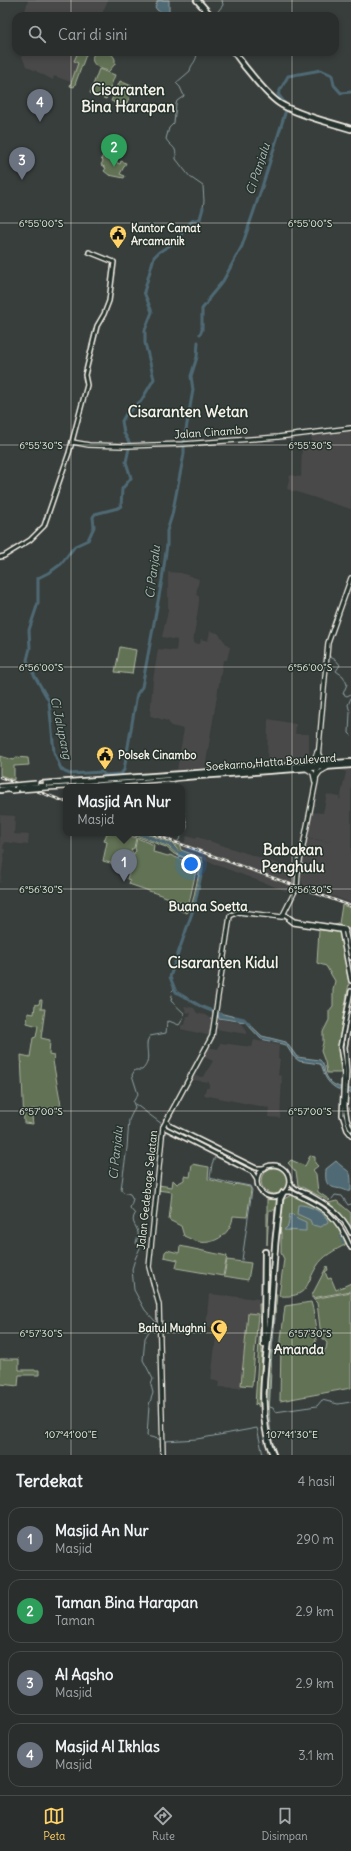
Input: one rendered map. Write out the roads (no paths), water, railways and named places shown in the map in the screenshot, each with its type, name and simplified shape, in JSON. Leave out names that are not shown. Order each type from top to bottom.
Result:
[{"type":"highway","points":[[197,0],[207,12]]},
{"type":"highway","points":[[237,56],[274,100],[289,109],[351,129]]},
{"type":"highway","name":"Soekarno Hatta Boulevard","points":[[72,784],[103,782],[157,775],[205,774],[307,767],[351,761]]},
{"type":"highway","name":"Soekarno Hatta Boulevard","points":[[235,772],[301,764],[307,767]]},
{"type":"highway","name":"Soekarno Hatta Boulevard","points":[[317,766],[327,768],[351,766]]},
{"type":"highway","name":"Soekarno Hatta Boulevard","points":[[109,781],[173,778],[198,774]]},
{"type":"highway","name":"Soekarno Hatta Boulevard","points":[[0,789],[63,785]]},
{"type":"highway","points":[[271,1455],[262,1426],[261,1401],[265,1341],[280,1199],[283,1193]]},
{"type":"highway","points":[[265,1252],[265,1341]]},
{"type":"main road","points":[[0,557],[20,547],[42,530],[72,442],[87,385],[85,375],[97,326],[109,301],[114,262],[89,252]]},
{"type":"main road","name":"Jalan Cinambo","points":[[72,442],[94,445],[130,446],[185,444],[219,440],[252,439],[351,428]]},
{"type":"main road","points":[[343,930],[293,923],[284,915],[298,887],[298,871],[315,783],[328,642],[351,578]]},
{"type":"main road","points":[[318,753],[321,759],[327,762]]},
{"type":"main road","points":[[315,783],[313,773],[307,767],[318,753]]},
{"type":"main road","points":[[317,766],[327,762],[351,761]]},
{"type":"main road","points":[[315,783],[319,773],[327,768]]},
{"type":"main road","points":[[198,774],[235,772]]},
{"type":"main road","points":[[198,774],[235,772]]},
{"type":"main road","points":[[109,781],[157,775]]},
{"type":"main road","points":[[72,784],[103,782]]},
{"type":"main road","points":[[89,784],[103,782]]},
{"type":"main road","points":[[17,787],[63,785]]},
{"type":"main road","points":[[42,786],[63,787]]},
{"type":"main road","name":"Jalan Gedebage Selatan","points":[[163,1455],[159,1305],[149,1267],[163,1126],[212,1036],[230,916],[237,912],[280,918],[284,915]]},
{"type":"main road","points":[[343,930],[351,958]]},
{"type":"main road","points":[[343,930],[351,981]]},
{"type":"main road","points":[[344,1086],[341,1042],[351,991]]},
{"type":"main road","points":[[351,1014],[345,1043],[347,1061],[343,1095],[345,1120],[351,1135]]},
{"type":"main road","points":[[342,1061],[347,1061]]},
{"type":"main road","points":[[166,1119],[169,1125],[256,1168],[265,1168],[273,1165],[281,1167],[287,1173],[289,1181],[295,1188],[323,1202],[338,1213],[347,1224],[351,1233]]},
{"type":"main road","points":[[345,1120],[351,1129]]},
{"type":"main road","points":[[163,1126],[252,1172],[257,1180],[258,1187],[264,1194],[273,1197],[291,1192],[327,1211],[339,1223],[351,1248]]},
{"type":"main road","points":[[192,1142],[194,1137]]},
{"type":"main road","points":[[257,1180],[259,1174],[265,1168]]},
{"type":"main road","points":[[283,1193],[287,1189],[289,1181]]},
{"type":"water","points":[[158,0],[169,0],[169,12],[160,12],[155,7]]},
{"type":"water","points":[[219,1013],[244,1019],[262,1036],[286,1042],[297,1057],[320,1060],[329,1080],[339,1087],[351,1089],[351,1093],[339,1090],[333,1086],[327,1080],[320,1064],[299,1061],[293,1056],[286,1045],[261,1039],[245,1022],[218,1018]]},
{"type":"water","points":[[336,1161],[350,1174],[351,1191],[330,1186],[326,1181],[326,1169]]},
{"type":"water","points":[[298,1205],[306,1206],[320,1212],[324,1215],[328,1222],[321,1227],[312,1225],[310,1220],[297,1214]]},
{"type":"water","points":[[290,1214],[293,1214],[297,1218],[306,1222],[306,1231],[284,1230],[288,1226]]},
{"type":"waterway","name":"Ci Jalupang","points":[[217,12],[223,5],[222,0]]},
{"type":"waterway","name":"Ci Jalupang","points":[[196,56],[190,71],[176,83],[180,87],[184,96],[177,101],[174,123],[169,128],[166,139],[175,149],[176,159],[190,177],[203,186],[203,208]]},
{"type":"waterway","name":"Ci Panjalu","points":[[200,334],[202,330],[202,309],[223,281],[242,246],[286,110],[286,105],[278,94],[288,76],[321,70],[332,75],[334,85],[341,93],[351,92]]},
{"type":"waterway","name":"Ci Jalupang","points":[[105,775],[102,772],[70,774],[61,769],[54,752],[49,701],[27,660],[30,648],[29,630],[38,603],[38,578],[61,564],[75,546],[88,540],[94,527],[93,517],[95,514],[121,506],[122,489],[131,478],[126,462],[130,444],[124,433],[122,421],[126,414],[141,401],[154,379],[145,343],[145,330],[152,312],[144,292],[154,257],[159,252],[177,241],[192,221],[200,219],[203,208]]},
{"type":"waterway","name":"Ci Panjalu","points":[[105,775],[121,774],[124,770],[137,694],[142,687],[162,580],[167,545],[167,531],[172,515],[184,454],[184,441],[193,390],[191,376],[197,357],[198,342]]},
{"type":"waterway","points":[[329,647],[343,605]]},
{"type":"waterway","points":[[329,654],[330,657],[336,660],[340,665],[336,671],[343,676],[347,684],[343,694],[347,696],[351,694]]},
{"type":"waterway","points":[[351,698],[348,705],[350,712],[349,733],[351,735]]},
{"type":"waterway","points":[[185,817],[187,828],[185,831]]},
{"type":"waterway","name":"Ci Panjalu","points":[[145,836],[170,845],[177,852],[197,860],[202,864],[202,871],[194,907],[170,977],[176,992],[202,1007],[222,1015]]},
{"type":"waterway","points":[[178,841],[181,836]]},
{"type":"waterway","name":"Ci Panjalu","points":[[173,848],[176,845]]},
{"type":"waterway","name":"Ci Panjalu","points":[[162,1440],[147,1436],[149,1405],[153,1393],[151,1385],[153,1379],[143,1360],[145,1338],[151,1328],[155,1325],[155,1321],[145,1310],[134,1290],[132,1269],[140,1248],[136,1243],[138,1234],[133,1222],[135,1214],[130,1208],[133,1199],[130,1194],[123,1192],[121,1189],[127,1148],[129,1120],[135,1107],[133,1102],[138,1094],[132,1075],[135,1070],[142,1070],[145,1066],[148,1057],[147,1044],[150,1036],[166,1033],[167,1022],[169,1021],[179,1025],[183,1019],[184,1013],[171,1001],[172,995]]},
{"type":"waterway","points":[[236,1017],[244,1019],[249,1024]]},
{"type":"waterway","points":[[135,1104],[162,1124]]},
{"type":"waterway","points":[[215,1157],[212,1164],[210,1178],[233,1184],[250,1186],[252,1190],[242,1260]]},
{"type":"waterway","points":[[332,1199],[335,1195],[342,1196],[348,1205],[351,1204]]},
{"type":"waterway","points":[[341,1236],[343,1244]]},
{"type":"waterway","points":[[275,1318],[270,1369],[269,1407],[272,1442],[277,1455]]},
{"type":"waterway","points":[[270,1407],[273,1408],[275,1412],[317,1406],[322,1400],[338,1404],[351,1402]]},
{"type":"waterway","name":"Ci Panjalu","points":[[165,1441],[197,1439],[257,1428],[263,1455]]},
{"type":"railway","points":[[0,777],[63,801]]},
{"type":"railway","points":[[158,836],[351,906]]},
{"type":"place","name":"Masjid Al Ikhlas","points":[[40,122]]},
{"type":"place","name":"Taman Bina Harapan","points":[[114,167]]},
{"type":"place","name":"Al Aqsho","points":[[22,180]]},
{"type":"place","name":"Kantor Camat Arcamanik","points":[[118,249]]},
{"type":"place","name":"Polsek Cinambo","points":[[105,770]]},
{"type":"place","name":"Masjid An Nur","points":[[124,882]]},
{"type":"place","name":"Baitul Mughni","points":[[219,1343]]},
{"type":"district","name":"Cisaranten Bina Harapan","points":[[128,98]]},
{"type":"district","name":"Cisaranten Wetan","points":[[188,412]]},
{"type":"district","name":"Babakan Penghulu","points":[[293,858]]},
{"type":"district","name":"Buana Soetta","points":[[208,906]]},
{"type":"district","name":"Cisaranten Kidul","points":[[223,963]]},
{"type":"district","name":"Amanda","points":[[299,1349]]}]
